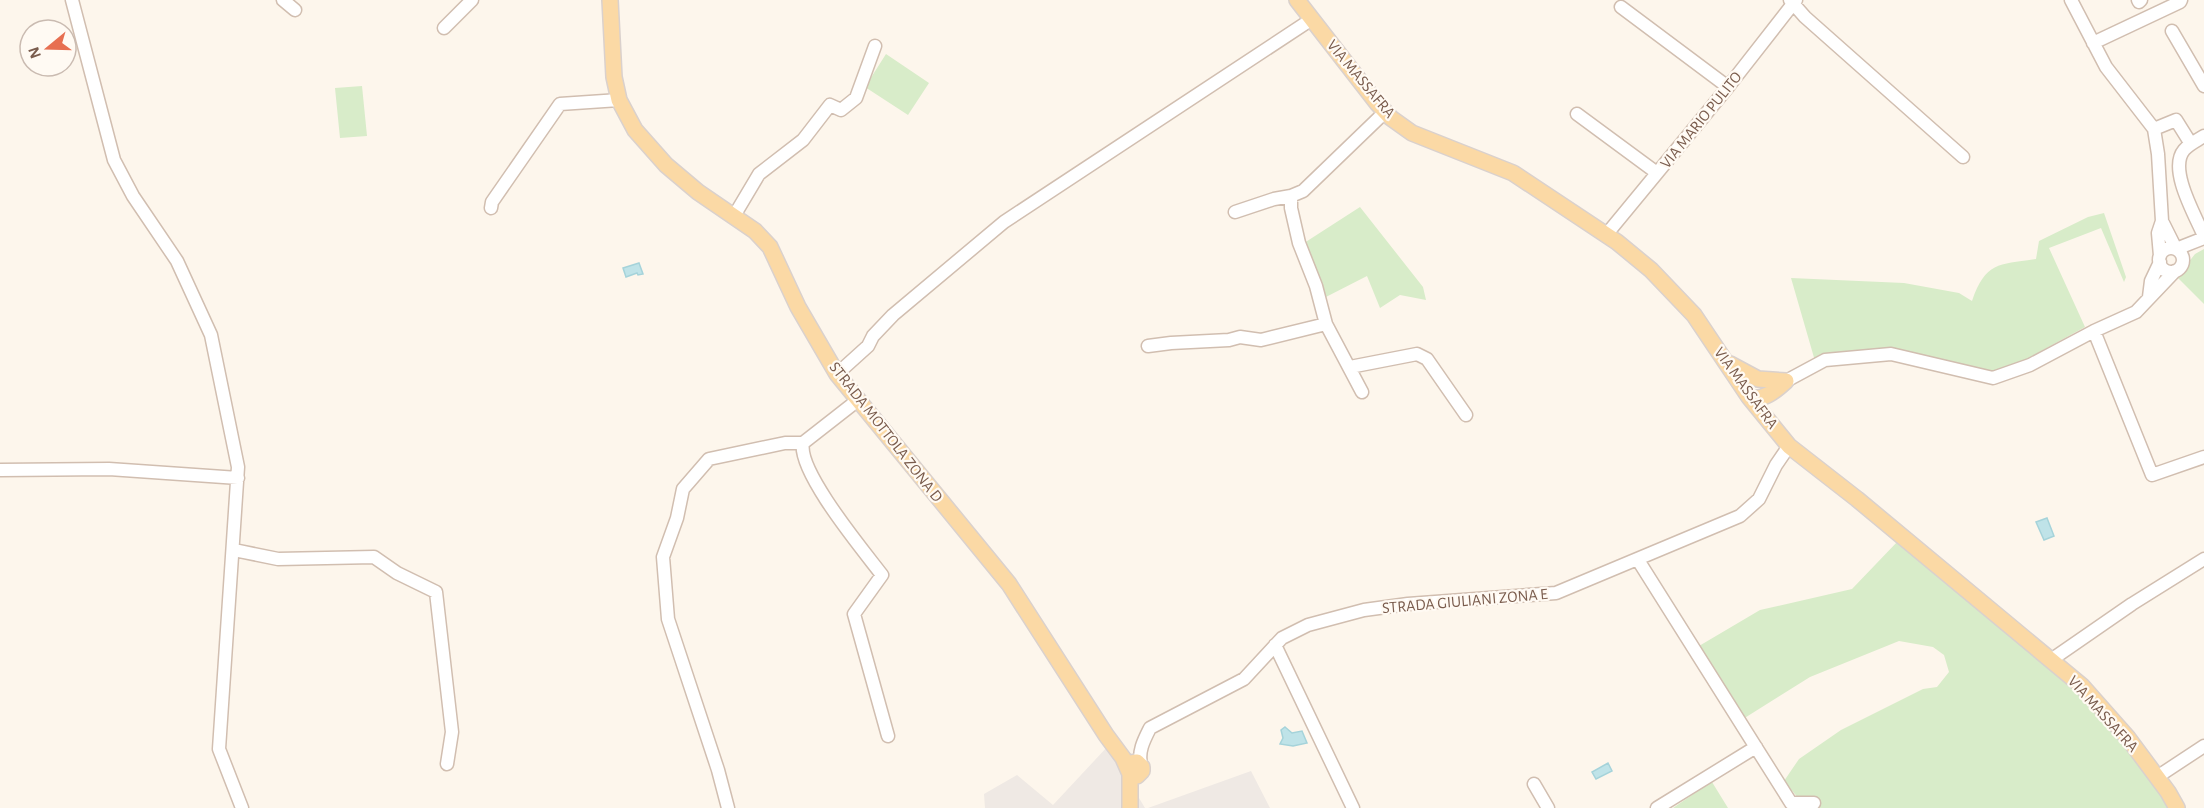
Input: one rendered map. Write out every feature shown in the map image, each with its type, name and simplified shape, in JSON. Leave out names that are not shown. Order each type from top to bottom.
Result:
[{"type":"main road","name":"STRADA MOTTOLA ZONA D","points":[[610,0],[614,77],[619,100],[635,130],[650,150],[698,192],[755,231],[770,247],[798,307],[837,374],[1009,584],[1115,748],[1135,765]]},
{"type":"main road","name":"VIA MASSAFRA","points":[[1297,0],[1385,112],[1412,133],[1513,173],[1606,235],[1652,270],[1687,308],[1749,397],[1789,446],[1857,499],[2082,686],[2128,738],[2177,808]]},
{"type":"main road","points":[[1725,361],[1753,377],[1778,383]]},
{"type":"main road","points":[[1749,397],[1752,387],[1778,383]]},
{"type":"main road","points":[[1770,424],[1773,399],[1778,383]]},
{"type":"main road","points":[[1130,808],[1135,765]]},
{"type":"main road","points":[[1135,765],[1139,795],[1135,808]]},
{"type":"street","points":[[72,0],[114,160],[133,196],[177,261],[211,336],[238,467],[219,749],[242,808]]},
{"type":"street","points":[[283,0],[296,10]]},
{"type":"street","points":[[444,28],[472,0]]},
{"type":"street","points":[[2071,0],[2106,67],[2154,129],[2162,220],[2158,233],[2160,259],[2164,269],[2179,266]]},
{"type":"street","points":[[2093,43],[2181,0]]},
{"type":"street","points":[[1793,1],[1805,17],[1963,157]]},
{"type":"street","name":"VIA MARIO PULITO","points":[[1606,235],[1728,87],[1793,1]]},
{"type":"street","points":[[1621,7],[1728,87]]},
{"type":"street","points":[[837,374],[868,346],[873,336],[893,315],[1004,222],[1312,20]]},
{"type":"street","points":[[2172,31],[2204,86]]},
{"type":"street","points":[[734,216],[759,174],[802,140],[830,105],[841,110],[856,98],[875,46]]},
{"type":"street","points":[[491,208],[492,202],[563,102],[619,100]]},
{"type":"street","points":[[1235,212],[1303,191],[1385,112]]},
{"type":"street","points":[[1577,114],[1657,173]]},
{"type":"street","points":[[2154,129],[2176,120],[2191,144]]},
{"type":"street","points":[[2204,136],[2184,150],[2177,164],[2182,184],[2204,237]]},
{"type":"street","points":[[1292,196],[1299,243],[1316,286],[1326,324],[1362,392]]},
{"type":"street","points":[[2162,220],[2176,249],[2182,255],[2179,266]]},
{"type":"street","points":[[2150,297],[2151,281],[2160,259],[2168,248],[2176,249],[2204,237]]},
{"type":"street","points":[[1778,383],[1826,360],[1891,354],[1993,378],[2030,365],[2136,312],[2204,237]]},
{"type":"street","points":[[1148,346],[1229,340],[1235,337],[1260,340],[1326,324]]},
{"type":"street","points":[[2094,331],[2152,475],[2204,457]]},
{"type":"street","points":[[1350,367],[1410,355],[1422,355],[1466,415]]},
{"type":"street","points":[[728,808],[718,770],[668,619],[664,552],[677,518],[684,486],[709,459],[784,443],[803,443],[858,400]]},
{"type":"street","points":[[803,443],[802,450],[813,476],[831,507],[882,575],[854,614],[888,736]]},
{"type":"street","name":"STRADA GIULIANI ZONA E","points":[[1135,765],[1150,728],[1244,679],[1282,638],[1308,625],[1364,610],[1408,604],[1556,593],[1740,516],[1759,499],[1776,465],[1789,446]]},
{"type":"street","points":[[0,470],[109,469],[238,478]]},
{"type":"street","points":[[234,550],[278,559],[374,557],[397,573],[436,592],[452,732],[447,764]]},
{"type":"street","points":[[2051,660],[2132,604],[2204,559]]},
{"type":"street","points":[[1638,560],[1791,803],[1814,803]]},
{"type":"street","points":[[1275,645],[1353,808]]},
{"type":"street","points":[[2157,777],[2204,746]]},
{"type":"street","points":[[1658,808],[1756,747]]},
{"type":"street","points":[[1534,784],[1548,808]]},
{"type":"shaded area","points":[[1108,746],[1145,808],[985,808],[984,794],[1017,775],[1053,805]]},
{"type":"shaded area","points":[[1251,771],[1270,808],[1148,808]]},
{"type":"green space","points":[[886,54],[929,83],[908,115],[865,87]]},
{"type":"green space","points":[[362,86],[367,136],[340,138],[335,88]]},
{"type":"green space","points":[[1360,207],[1423,287],[1426,300],[1400,295],[1380,308],[1367,276],[1322,299],[1301,245]]},
{"type":"green space","points":[[2104,213],[2126,277],[2124,282],[2101,228],[2049,248],[2085,327],[2001,373],[1973,375],[1877,354],[1815,361],[1791,278],[1904,283],[1959,293],[1972,301],[1983,278],[1995,267],[2036,259],[2039,241],[2088,217]]},
{"type":"green space","points":[[2204,249],[2204,304],[2177,277],[2195,254]]},
{"type":"green space","points":[[1898,541],[2051,666],[2106,718],[2159,790],[2169,808],[1797,808],[1799,799],[1784,781],[1799,759],[1841,730],[1923,689],[1937,687],[1949,672],[1944,655],[1933,647],[1899,641],[1810,677],[1743,719],[1699,646],[1760,610],[1852,589]]},
{"type":"green space","points":[[1711,782],[1728,808],[1673,808]]},
{"type":"water","points":[[639,263],[643,274],[638,275],[637,273],[626,277],[623,268]]},
{"type":"water","points":[[2047,518],[2054,536],[2044,540],[2036,522]]},
{"type":"water","points":[[1285,727],[1292,733],[1302,731],[1307,743],[1293,746],[1280,744],[1283,738],[1281,730]]},
{"type":"water","points":[[1608,763],[1612,771],[1596,779],[1592,772]]}]
